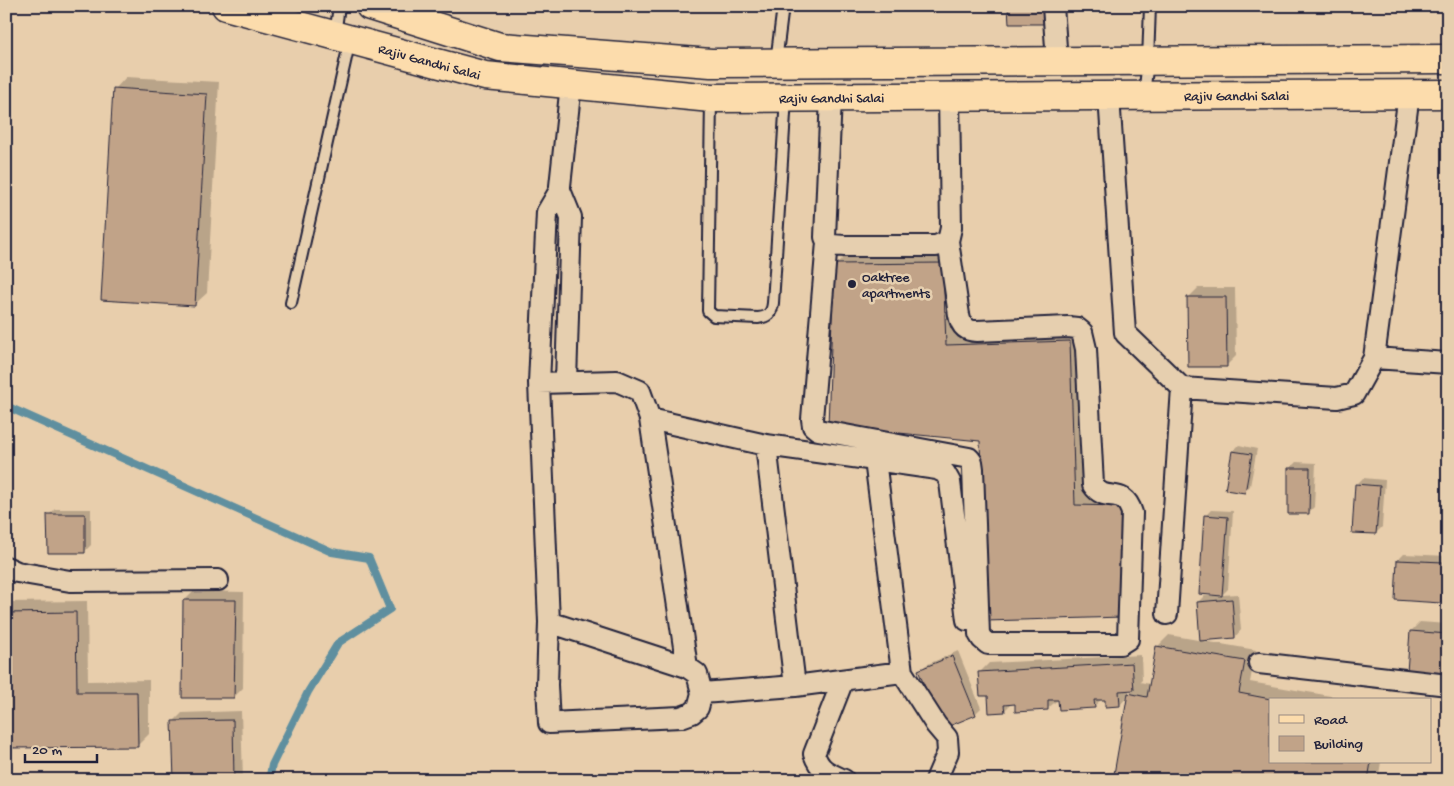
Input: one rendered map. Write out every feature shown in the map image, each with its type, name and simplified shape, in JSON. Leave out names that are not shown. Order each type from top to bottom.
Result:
[{"type":"main road","name":"Rajiv Gandhi Salai","points":[[226,6],[485,76],[712,98],[1448,94]]},
{"type":"main road","points":[[370,6],[500,47],[711,63],[1448,58]]},
{"type":"street","points":[[1053,6],[1057,61]]},
{"type":"street","points":[[549,622],[687,667],[697,674],[702,693],[698,708],[692,714],[681,717],[549,723],[547,685],[549,622],[539,382],[547,212],[560,190],[571,84]]},
{"type":"street","points":[[1109,96],[1125,333],[1182,388],[1337,398],[1354,394],[1374,358],[1409,94]]},
{"type":"street","points":[[831,97],[825,224],[827,242],[812,409],[813,426],[818,430],[969,458],[972,462],[979,634],[988,644],[1120,644],[1128,638],[1132,514],[1130,505],[1123,498],[1101,494],[1092,485],[1086,349],[1082,332],[1077,328],[1068,327],[970,331],[960,323],[948,241],[951,228],[949,96]]},
{"type":"street","points":[[560,190],[571,217],[566,382]]},
{"type":"street","points":[[827,242],[832,245],[845,246],[936,246],[948,241]]},
{"type":"street","points":[[1374,358],[1448,363]]},
{"type":"street","points":[[539,382],[617,381],[640,391],[650,419],[687,667]]},
{"type":"street","points":[[1167,614],[1182,388]]},
{"type":"street","points":[[650,419],[766,445],[937,469],[945,473],[950,482],[968,632]]},
{"type":"street","points":[[766,445],[795,686]]},
{"type":"street","points":[[875,460],[902,672],[936,725],[947,738],[948,752],[936,780]]},
{"type":"street","points":[[6,567],[17,572],[70,581],[218,580]]},
{"type":"street","points":[[1259,663],[1448,685]]},
{"type":"street","points":[[702,693],[795,686],[902,672]]},
{"type":"street","points":[[842,680],[814,754],[816,762],[824,772],[844,780]]},
{"type":"lane","points":[[291,303],[343,37],[339,6]]},
{"type":"lane","points":[[776,63],[783,6]]},
{"type":"lane","points":[[1144,96],[1148,61],[1150,6]]},
{"type":"lane","points":[[712,98],[708,311],[714,316],[758,318],[769,314],[773,303],[786,97]]},
{"type":"building","points":[[1008,6],[1043,6],[1044,24],[1009,24]]},
{"type":"building","points":[[113,88],[207,94],[195,306],[101,300]]},
{"type":"building","points":[[943,263],[946,345],[1070,341],[1075,505],[1121,506],[1123,617],[986,621],[980,441],[828,426],[834,264]]},
{"type":"building","points":[[1187,297],[1226,297],[1227,367],[1188,367]]},
{"type":"building","points":[[1232,451],[1252,454],[1245,493],[1225,490]]},
{"type":"building","points":[[1288,468],[1310,468],[1309,514],[1288,514]]},
{"type":"building","points":[[1355,484],[1380,486],[1376,534],[1352,533]]},
{"type":"building","points":[[47,514],[85,514],[85,553],[48,553]]},
{"type":"building","points":[[1204,515],[1228,517],[1222,596],[1199,594]]},
{"type":"building","points":[[1397,560],[1443,562],[1441,603],[1395,600]]},
{"type":"building","points":[[1232,599],[1235,638],[1200,641],[1197,602]]},
{"type":"building","points":[[183,600],[236,600],[234,698],[182,698]]},
{"type":"building","points":[[76,612],[77,692],[137,692],[138,747],[6,748],[6,613]]},
{"type":"building","points":[[1410,631],[1448,634],[1448,675],[1407,672]]},
{"type":"building","points":[[1156,646],[1245,661],[1239,693],[1269,699],[1269,764],[1371,764],[1368,780],[1113,780],[1128,693],[1147,697]]},
{"type":"building","points":[[952,656],[976,715],[942,729],[918,670]]},
{"type":"building","points":[[1132,663],[1134,690],[1119,691],[1120,706],[1105,707],[1105,700],[1094,700],[1095,708],[1059,710],[1058,700],[1048,700],[1048,710],[1015,712],[1015,704],[1004,705],[1005,712],[989,713],[988,696],[980,696],[978,672]]},
{"type":"building","points":[[233,720],[234,780],[174,780],[172,721]]},
{"type":"waterway","points":[[6,406],[332,552],[369,558],[390,609],[338,643],[308,692],[272,765],[269,780]]},
{"type":"place","name":"Oaktree apartments","points":[[852,284]]}]
